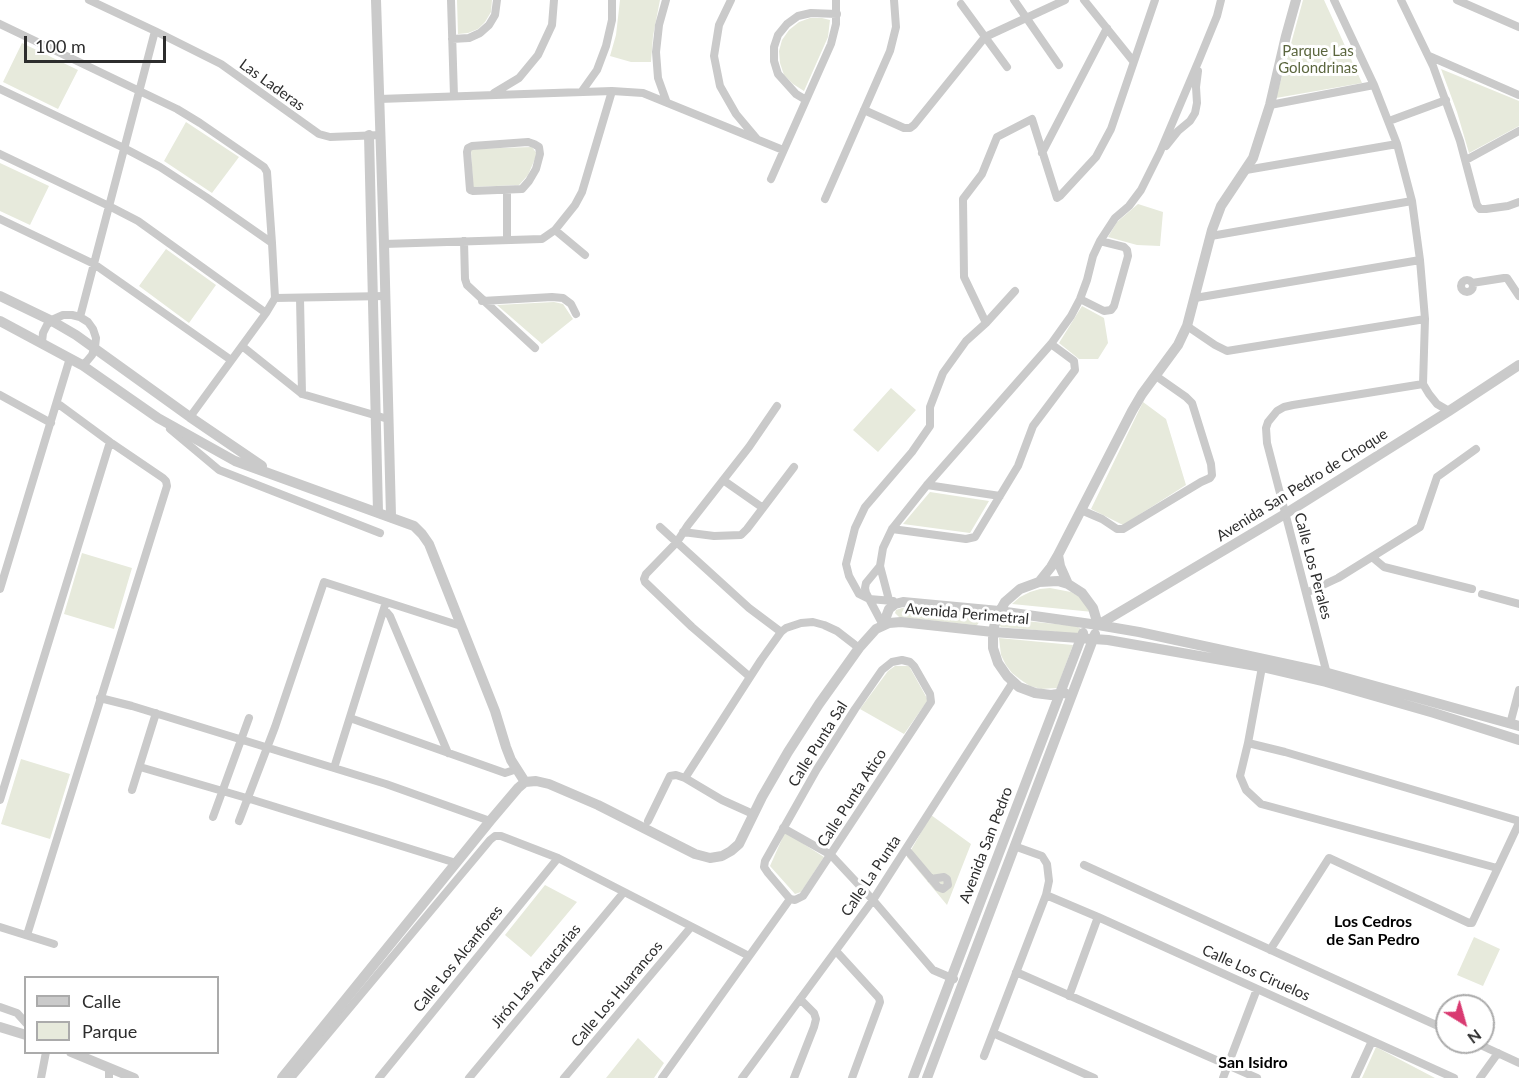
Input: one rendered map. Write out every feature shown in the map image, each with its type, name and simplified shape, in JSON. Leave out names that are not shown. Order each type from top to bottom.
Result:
[{"type":"street","name":"Las Laderas","points":[[89,0],[221,64],[319,134],[330,136],[375,135]]},
{"type":"street","points":[[376,0],[379,99],[375,135],[374,296],[378,512]]},
{"type":"street","points":[[451,0],[454,96]]},
{"type":"street","points":[[452,39],[469,38],[480,33],[495,15],[497,0]]},
{"type":"street","points":[[490,94],[503,89],[519,78],[538,55],[552,25],[554,0]]},
{"type":"street","points":[[582,91],[597,70],[606,46],[612,20],[612,0]]},
{"type":"street","points":[[666,0],[659,25],[656,52],[658,78],[667,103]]},
{"type":"street","points":[[731,0],[719,25],[714,56],[720,86],[736,114],[757,140]]},
{"type":"street","points":[[771,179],[831,44],[837,14],[836,0]]},
{"type":"street","points":[[825,200],[890,51],[896,27],[894,0]]},
{"type":"street","points":[[1014,0],[1059,65]]},
{"type":"street","points":[[864,110],[904,128],[910,128],[985,37],[1065,0]]},
{"type":"street","points":[[1084,0],[1133,61]]},
{"type":"street","points":[[986,322],[964,277],[963,199],[982,174],[997,137],[1032,119],[1057,198],[1096,157],[1111,129],[1155,0]]},
{"type":"street","points":[[889,600],[880,566],[883,548],[892,529],[927,485],[1062,330],[1080,299],[1100,241],[1115,218],[1129,206],[1141,190],[1160,152],[1217,16],[1221,0]]},
{"type":"street","points":[[1039,582],[1058,555],[1132,411],[1178,345],[1187,326],[1221,206],[1253,158],[1270,105],[1296,0]]},
{"type":"street","points":[[1334,0],[1374,86],[1397,144],[1412,201],[1420,260],[1425,319],[1423,384],[1437,404],[1449,411]]},
{"type":"street","points":[[1401,0],[1429,56],[1446,100],[1466,160],[1477,206],[1480,209],[1508,206],[1519,202]]},
{"type":"street","points":[[1457,0],[1519,27]]},
{"type":"street","points":[[961,4],[1007,67]]},
{"type":"street","points":[[806,100],[796,94],[778,74],[774,61],[774,47],[778,35],[798,16],[811,13],[837,14]]},
{"type":"street","points":[[0,24],[177,109],[193,118],[267,172],[275,298],[190,417]]},
{"type":"street","points":[[1042,153],[1107,28]]},
{"type":"street","points":[[81,317],[155,30]]},
{"type":"street","points":[[1429,56],[1519,95]]},
{"type":"street","points":[[1160,152],[1195,113],[1199,60]]},
{"type":"street","points":[[1270,105],[1374,86]]},
{"type":"street","points":[[0,89],[160,167],[272,243]]},
{"type":"street","points":[[379,99],[582,91],[643,93],[783,150]]},
{"type":"street","points":[[384,244],[542,239],[555,230],[575,205],[582,192],[612,91]]},
{"type":"street","points":[[1389,121],[1446,100]]},
{"type":"street","points":[[1466,160],[1519,132]]},
{"type":"street","points":[[375,135],[384,244],[391,516]]},
{"type":"street","points":[[528,142],[538,147],[540,153],[530,181],[522,189],[507,190],[470,190],[468,148],[528,142]]},
{"type":"street","points":[[1246,170],[1397,144]]},
{"type":"street","points":[[0,154],[138,221],[266,313]]},
{"type":"street","points":[[507,190],[507,240]]},
{"type":"street","points":[[1211,236],[1412,201]]},
{"type":"street","points":[[0,219],[94,264],[231,360]]},
{"type":"street","points":[[555,230],[585,255]]},
{"type":"street","points":[[464,241],[467,285],[536,348]]},
{"type":"street","points":[[1080,299],[1104,311],[1111,310],[1114,306],[1128,256],[1127,250],[1124,247],[1100,241]]},
{"type":"street","points":[[1195,298],[1420,260]]},
{"type":"street","points":[[1472,283],[1507,278],[1519,296]]},
{"type":"street","points":[[903,602],[869,598],[859,594],[849,576],[846,564],[855,528],[865,507],[912,452],[930,426],[930,407],[943,373],[966,341],[1015,291]]},
{"type":"street","points":[[0,296],[76,335],[274,474]]},
{"type":"street","points":[[275,298],[386,296]]},
{"type":"street","points":[[300,298],[302,394]]},
{"type":"street","points":[[482,301],[563,298],[571,304],[576,314]]},
{"type":"street","points":[[42,342],[43,333],[52,321],[63,315],[81,317],[88,322],[96,338],[92,355],[82,365]]},
{"type":"street","points":[[1187,326],[1227,351],[1425,319]]},
{"type":"street","points":[[2,324],[42,342],[82,365],[158,418],[219,470],[380,533]]},
{"type":"street","points":[[892,529],[972,539],[975,537],[1018,466],[1036,422],[1075,370],[1074,361],[1051,344]]},
{"type":"street","points":[[242,346],[302,394],[388,419]]},
{"type":"street","points":[[0,589],[70,358]]},
{"type":"street","name":"Avenida San Pedro de Choque","points":[[1093,624],[1135,604],[1285,514],[1519,365]]},
{"type":"street","points":[[1081,510],[1123,530],[1212,475],[1211,464],[1192,403],[1156,376]]},
{"type":"street","name":"Calle Los Perales","points":[[1327,677],[1267,443],[1268,422],[1277,411],[1293,405],[1423,384]]},
{"type":"street","points":[[0,395],[51,423]]},
{"type":"street","points":[[27,935],[167,486],[163,478],[57,403]]},
{"type":"street","points":[[750,677],[692,627],[644,579],[646,574],[677,542],[777,406]]},
{"type":"street","points":[[158,418],[235,461],[414,526],[429,544],[495,711],[506,747],[525,782]]},
{"type":"street","points":[[0,800],[110,442]]},
{"type":"street","points":[[1306,593],[1338,578],[1420,527],[1437,477],[1476,449]]},
{"type":"street","points":[[683,532],[714,536],[741,536],[794,467]]},
{"type":"street","points":[[723,480],[763,508]]},
{"type":"street","points":[[927,485],[1000,496]]},
{"type":"street","points":[[660,527],[749,608],[781,632]]},
{"type":"street","points":[[1058,555],[1062,575],[1068,584]]},
{"type":"street","points":[[1372,557],[1384,567],[1472,589]]},
{"type":"street","points":[[282,1078],[490,821],[525,782],[536,781],[549,784],[598,805],[695,854],[710,858],[722,856],[731,851],[739,844],[788,752],[819,704],[859,648],[872,633],[883,625],[865,588],[866,583],[880,566]]},
{"type":"street","points":[[1072,690],[1051,695],[1035,693],[1012,682],[1002,670],[995,656],[992,640],[996,618],[1012,595],[1020,589],[1039,582],[1058,581],[1076,588],[1088,600],[1096,617],[1093,624]]},
{"type":"street","points":[[239,821],[324,582],[385,605],[461,626]]},
{"type":"street","points":[[1482,594],[1519,604]]},
{"type":"street","name":"Avenida Perimetral","points":[[883,625],[889,609],[903,602],[999,611],[1093,624],[1139,632],[1327,677],[1514,725]]},
{"type":"street","points":[[1135,604],[1129,618],[1139,632]]},
{"type":"street","points":[[334,768],[385,605]]},
{"type":"street","points":[[385,605],[448,753]]},
{"type":"street","points":[[685,778],[750,677],[786,628],[813,622],[824,625],[837,631],[859,648]]},
{"type":"street","name":"Avenida Perimetral","points":[[883,625],[901,622],[993,632],[1108,640],[1327,677],[1519,740]]},
{"type":"street","name":"Avenida San Pedro","points":[[914,1078],[1060,694],[1093,624]]},
{"type":"street","name":"Avenida San Pedro","points":[[927,1078],[1072,690],[1087,638]]},
{"type":"street","name":"Calle Punta Sal","points":[[790,899],[764,867],[765,861],[817,769],[882,670],[892,662],[902,660],[910,662],[930,694],[931,702]]},
{"type":"street","points":[[1262,667],[1240,776],[1246,790],[1261,804],[1497,868]]},
{"type":"street","name":"Calle La Punta","points":[[742,1078],[873,900],[1012,682]]},
{"type":"street","points":[[1514,725],[1519,690]]},
{"type":"street","points":[[100,698],[386,783],[490,821]]},
{"type":"street","name":"Calle Punta Atico","points":[[662,1078],[790,899],[795,900],[803,896],[931,702]]},
{"type":"street","points":[[132,790],[156,713]]},
{"type":"street","points":[[213,817],[249,718]]},
{"type":"street","points":[[350,718],[505,774],[517,770]]},
{"type":"street","points":[[1248,743],[1519,822],[1472,923],[1329,858],[1270,950]]},
{"type":"street","points":[[140,767],[456,863]]},
{"type":"street","points":[[648,821],[670,776],[676,775],[753,814]]},
{"type":"street","points":[[783,828],[831,855],[933,970],[963,982]]},
{"type":"street","points":[[291,1078],[495,836],[501,836],[558,858],[749,956]]},
{"type":"street","points":[[984,1056],[1046,895],[1049,881],[1049,871],[1042,856],[1014,846]]},
{"type":"street","points":[[906,849],[931,879]]},
{"type":"street","name":"Calle Los Alcanfores","points":[[379,1078],[558,858]]},
{"type":"street","points":[[1084,865],[1435,1025]]},
{"type":"street","name":"Jirón Las Araucarias","points":[[469,1078],[624,892]]},
{"type":"street","name":"Calle Los Ciruelos","points":[[1046,895],[1454,1078]]},
{"type":"street","points":[[1069,996],[1098,917]]},
{"type":"street","points":[[0,927],[54,944]]},
{"type":"street","name":"Calle Los Huarancos","points":[[564,1078],[691,927]]},
{"type":"street","points":[[836,951],[879,998],[880,1002],[852,1078]]},
{"type":"street","points":[[1016,972],[1257,1078]]},
{"type":"street","points":[[1223,1078],[1257,989]]},
{"type":"street","points":[[794,1078],[816,1019],[814,1012],[800,999]]},
{"type":"street","points":[[0,1006],[18,1013],[24,1020]]},
{"type":"street","points":[[0,1027],[24,1034]]},
{"type":"street","points":[[993,1033],[1094,1078]]},
{"type":"street","points":[[1355,1078],[1372,1041]]},
{"type":"street","points":[[1495,1052],[1519,1063]]},
{"type":"street","points":[[1480,1078],[1498,1053]]},
{"type":"street","points":[[41,1078],[46,1054]]},
{"type":"street","points":[[73,1054],[109,1073],[130,1077]]},
{"type":"green space","points":[[457,0],[492,0],[491,12],[478,29],[458,34]]},
{"type":"green space","points":[[620,0],[660,0],[651,62],[631,62],[610,56],[616,35]]},
{"type":"green space","name":"Parque Las Golondrinas","points":[[1303,0],[1324,0],[1362,83],[1276,98]]},
{"type":"green space","points":[[810,18],[830,20],[828,37],[804,91],[784,75],[779,51],[782,40],[789,30],[799,22]]},
{"type":"green space","points":[[22,43],[78,70],[58,109],[3,82]]},
{"type":"green space","points":[[1441,69],[1519,101],[1519,126],[1469,153]]},
{"type":"green space","points":[[186,122],[239,157],[212,193],[164,161]]},
{"type":"green space","points":[[532,147],[537,154],[528,175],[519,185],[473,187],[471,149]]},
{"type":"green space","points":[[0,163],[49,186],[30,225],[0,211]]},
{"type":"green space","points":[[1138,204],[1163,212],[1160,246],[1137,245],[1108,237],[1117,222]]},
{"type":"green space","points":[[166,249],[216,285],[189,323],[139,286]]},
{"type":"green space","points":[[554,302],[563,304],[573,319],[542,344],[497,305]]},
{"type":"green space","points":[[1082,306],[1104,318],[1108,343],[1098,359],[1079,359],[1059,343]]},
{"type":"green space","points":[[891,388],[916,410],[878,452],[853,430]]},
{"type":"green space","points":[[1143,402],[1166,419],[1186,485],[1123,525],[1091,509]]},
{"type":"green space","points":[[930,492],[989,501],[970,533],[903,524]]},
{"type":"green space","points":[[82,553],[132,568],[114,629],[64,614]]},
{"type":"green space","points":[[1050,588],[1071,592],[1080,597],[1093,612],[1012,604],[1030,592]]},
{"type":"green space","points":[[902,608],[975,615],[980,621],[974,625],[899,617],[895,613],[896,610]]},
{"type":"green space","points":[[1000,620],[1076,626],[1081,631],[1080,634],[1001,627]]},
{"type":"green space","points":[[999,638],[1073,645],[1057,688],[1041,689],[1030,686],[1012,673],[1001,655]]},
{"type":"green space","points":[[895,666],[909,666],[928,700],[904,734],[860,709],[888,671]]},
{"type":"green space","points":[[21,759],[70,774],[50,839],[1,824]]},
{"type":"green space","points":[[931,815],[971,844],[947,905],[907,857]]},
{"type":"green space","points":[[785,832],[824,857],[801,892],[795,894],[770,866]]},
{"type":"green space","points":[[545,885],[577,902],[531,957],[505,935]]},
{"type":"green space","points":[[1474,937],[1500,949],[1483,986],[1457,975]]},
{"type":"green space","points":[[638,1038],[664,1063],[654,1078],[606,1078]]},
{"type":"green space","points":[[1376,1047],[1435,1078],[1362,1078]]},
{"type":"district","name":"Los Cedros de San Pedro","points":[[1373,931]]},
{"type":"district","name":"San Isidro","points":[[1253,1063]]}]
